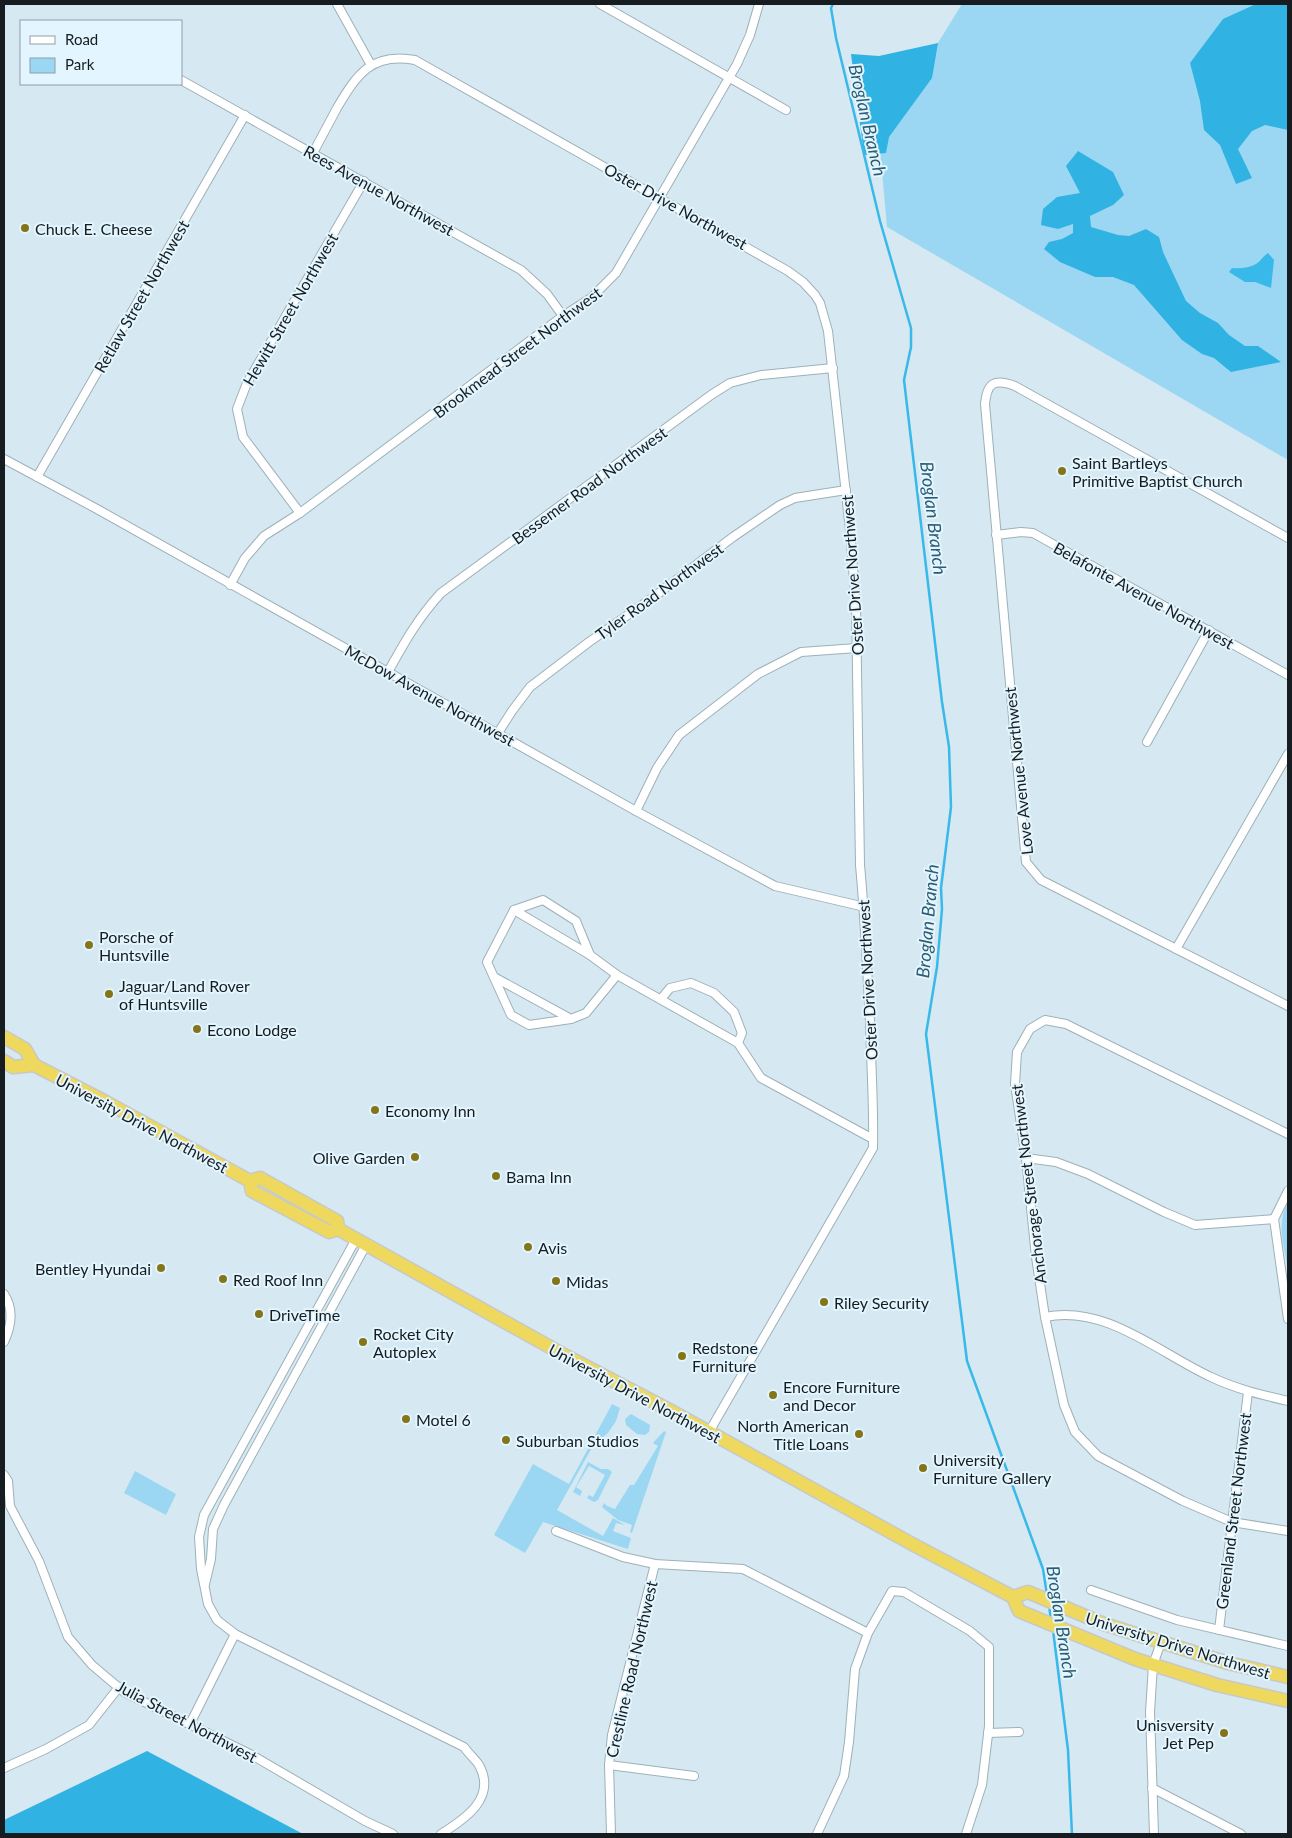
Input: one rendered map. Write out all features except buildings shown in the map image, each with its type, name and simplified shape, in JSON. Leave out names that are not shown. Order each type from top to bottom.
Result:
[{"type":"highway","name":"University Drive Northwest","points":[[4,1037],[25,1050],[34,1065],[250,1181],[260,1178],[337,1220],[338,1230],[426,1280],[1013,1597],[1019,1611],[1072,1634],[1153,1665],[1217,1685],[1288,1701]]},
{"type":"highway","name":"University Drive Northwest","points":[[4,1061],[13,1067],[34,1065]]},
{"type":"highway","name":"University Drive Northwest","points":[[1013,1597],[1028,1592],[1077,1614],[1161,1642],[1244,1668],[1288,1678]]},
{"type":"street","points":[[336,4],[371,66]]},
{"type":"street","points":[[600,4],[786,110]]},
{"type":"street","name":"Brookmead Street Northwest","points":[[230,585],[245,558],[264,536],[300,514],[564,316],[591,298],[616,273],[748,42],[759,4]]},
{"type":"street","name":"Oster Drive Northwest","points":[[313,153],[358,75],[371,66],[389,58],[415,60],[788,271],[803,282],[815,295],[825,317],[833,368],[856,606],[860,865],[864,907],[874,1118],[873,1148],[709,1432]]},
{"type":"street","name":"Rees Avenue Northwest","points":[[182,81],[521,270],[547,294],[564,316]]},
{"type":"street","name":"Retlaw Street Northwest","points":[[37,477],[244,115]]},
{"type":"street","name":"Hewitt Street Northwest","points":[[300,514],[243,437],[237,409],[246,383],[364,181]]},
{"type":"street","name":"Bessemer Road Northwest","points":[[388,672],[419,619],[441,594],[711,395],[730,383],[751,377],[793,370],[833,368]]},
{"type":"street","name":"Love Avenue Northwest","points":[[1288,538],[1014,386],[1005,382],[994,384],[986,392],[985,404],[996,535],[1026,862],[1041,880],[1288,1006]]},
{"type":"street","name":"McDow Avenue Northwest","points":[[4,459],[636,811],[776,886],[864,907]]},
{"type":"street","name":"Tyler Road Northwest","points":[[498,733],[530,687],[772,510],[795,498],[846,490]]},
{"type":"street","name":"Belafonte Avenue Northwest","points":[[996,535],[1021,532],[1033,533],[1288,675]]},
{"type":"street","points":[[1147,742],[1208,630]]},
{"type":"street","points":[[636,811],[657,768],[679,735],[758,674],[801,652],[858,648]]},
{"type":"street","points":[[1176,949],[1288,754]]},
{"type":"street","points":[[590,955],[576,921],[543,900],[514,910],[487,962],[511,1015],[530,1025],[571,1019],[586,1014],[618,975]]},
{"type":"street","points":[[514,910],[590,955],[618,975],[738,1043],[761,1078],[873,1138]]},
{"type":"street","points":[[494,977],[571,1019]]},
{"type":"street","points":[[661,999],[670,988],[691,983],[714,993],[734,1012],[742,1033],[738,1043]]},
{"type":"street","name":"Anchorage Street Northwest","points":[[1288,1134],[1066,1024],[1045,1020],[1030,1029],[1017,1052],[1015,1084],[1026,1158],[1036,1257],[1045,1318],[1064,1404],[1075,1432],[1098,1456],[1183,1502],[1232,1522],[1288,1531]]},
{"type":"street","points":[[1026,1158],[1056,1162],[1088,1174],[1194,1225],[1230,1224],[1274,1219]]},
{"type":"street","points":[[1288,1191],[1274,1219],[1288,1319]]},
{"type":"street","points":[[204,1586],[211,1559],[213,1529],[361,1242]]},
{"type":"street","points":[[361,1242],[204,1515],[199,1537],[200,1569],[208,1604],[217,1620],[236,1634],[464,1747],[478,1765],[485,1784],[478,1804],[464,1821],[441,1834]]},
{"type":"street","points":[[4,1294],[12,1314],[4,1342]]},
{"type":"street","points":[[1045,1318],[1061,1314],[1091,1317],[1128,1332],[1211,1377],[1248,1392],[1288,1400]]},
{"type":"street","name":"Greenland Street Northwest","points":[[1219,1630],[1248,1392]]},
{"type":"street","name":"Julia Street Northwest","points":[[4,1475],[8,1482],[10,1506],[39,1561],[68,1637],[92,1665],[124,1692],[250,1754],[365,1821],[393,1834]]},
{"type":"street","points":[[556,1531],[622,1557],[655,1564],[744,1569],[868,1633]]},
{"type":"street","name":"Crestline Road Northwest","points":[[611,1834],[609,1765],[612,1735],[655,1564]]},
{"type":"street","points":[[1091,1590],[1177,1620],[1288,1646]]},
{"type":"street","points":[[817,1834],[844,1776],[855,1669],[868,1633],[892,1591],[904,1592],[976,1636],[989,1647],[988,1733],[982,1785],[966,1834]]},
{"type":"street","points":[[190,1724],[236,1634]]},
{"type":"street","points":[[1154,1834],[1150,1712],[1153,1665],[1161,1642]]},
{"type":"street","points":[[4,1768],[46,1749],[89,1726],[119,1687]]},
{"type":"street","points":[[988,1733],[1019,1732]]},
{"type":"street","points":[[609,1765],[694,1776]]},
{"type":"street","points":[[1152,1788],[1241,1834]]},
{"type":"green space","points":[[962,4],[1288,4],[1288,460],[887,227],[879,138]]},
{"type":"green space","points":[[1288,1202],[1288,1269],[1283,1243],[1282,1218]]},
{"type":"green space","points":[[612,1404],[620,1408],[616,1421],[608,1433],[594,1444],[557,1510],[603,1536],[613,1518],[625,1525],[616,1523],[613,1531],[631,1538],[628,1549],[543,1522],[525,1553],[494,1535],[533,1464],[569,1484]]},
{"type":"green space","points":[[631,1414],[650,1425],[649,1432],[645,1435],[637,1434],[626,1425],[625,1419]]},
{"type":"green space","points":[[664,1431],[666,1432],[632,1533],[630,1532],[632,1525],[618,1520],[602,1507],[604,1503],[615,1509],[630,1485],[634,1485],[658,1446],[653,1443]]},
{"type":"green space","points":[[588,1462],[612,1472],[598,1500],[594,1502],[587,1498],[589,1495],[593,1497],[605,1475],[589,1466],[576,1487],[582,1491],[580,1496],[573,1492]]},
{"type":"green space","points":[[135,1471],[176,1494],[166,1515],[124,1493]]},
{"type":"shaded area","points":[[1256,4],[1288,4],[1288,130],[1265,125],[1252,131],[1238,149],[1252,178],[1236,184],[1220,145],[1204,130],[1200,101],[1190,63],[1223,19]]},
{"type":"shaded area","points":[[938,43],[932,78],[889,137],[886,153],[864,155],[851,54],[879,56]]},
{"type":"shaded area","points":[[1078,151],[1113,172],[1124,195],[1113,205],[1090,216],[1091,227],[1118,235],[1129,236],[1146,229],[1159,237],[1163,252],[1186,301],[1200,313],[1218,323],[1229,335],[1245,346],[1258,346],[1281,362],[1231,372],[1214,358],[1202,354],[1182,340],[1134,285],[1113,277],[1095,277],[1060,262],[1044,249],[1049,242],[1062,239],[1073,233],[1073,224],[1058,229],[1041,225],[1043,209],[1057,197],[1080,193],[1066,166]]},
{"type":"shaded area","points":[[1268,253],[1274,260],[1271,288],[1255,282],[1245,282],[1229,272],[1232,268],[1244,268],[1258,263]]},
{"type":"shaded area","points":[[147,1751],[303,1834],[4,1834],[4,1820]]},
{"type":"waterway","name":"Broglan Branch","points":[[833,4],[831,8],[836,38],[880,221],[911,328],[911,347],[904,380],[949,747],[951,807],[941,888],[942,909],[937,967],[926,1034],[967,1361],[1043,1569],[1047,1595]]},
{"type":"waterway","name":"Broglan Branch","points":[[1049,1605],[1051,1620]]},
{"type":"waterway","name":"Broglan Branch","points":[[1053,1630],[1068,1750],[1072,1834]]},
{"type":"place","name":"Chuck E. Cheese","points":[[25,228]]},
{"type":"place","name":"Saint Bartleys Primitive Baptist Church","points":[[1062,471]]},
{"type":"place","name":"Porsche of Huntsville","points":[[89,945]]},
{"type":"place","name":"Jaguar/Land Rover of Huntsville","points":[[109,994]]},
{"type":"place","name":"Econo Lodge","points":[[197,1029]]},
{"type":"place","name":"Economy Inn","points":[[375,1110]]},
{"type":"place","name":"Olive Garden","points":[[415,1157]]},
{"type":"place","name":"Bama Inn","points":[[496,1176]]},
{"type":"place","name":"Avis","points":[[528,1247]]},
{"type":"place","name":"Bentley Hyundai","points":[[161,1268]]},
{"type":"place","name":"Red Roof Inn","points":[[223,1279]]},
{"type":"place","name":"Midas","points":[[556,1281]]},
{"type":"place","name":"Riley Security","points":[[824,1302]]},
{"type":"place","name":"DriveTime","points":[[259,1314]]},
{"type":"place","name":"Rocket City Autoplex","points":[[363,1342]]},
{"type":"place","name":"Redstone Furniture","points":[[682,1356]]},
{"type":"place","name":"Encore Furniture and Decor","points":[[773,1395]]},
{"type":"place","name":"Motel 6","points":[[406,1419]]},
{"type":"place","name":"North American Title Loans","points":[[859,1434]]},
{"type":"place","name":"Suburban Studios","points":[[506,1440]]},
{"type":"place","name":"University Furniture Gallery","points":[[923,1468]]},
{"type":"place","name":"Unisversity Jet Pep","points":[[1224,1733]]}]
